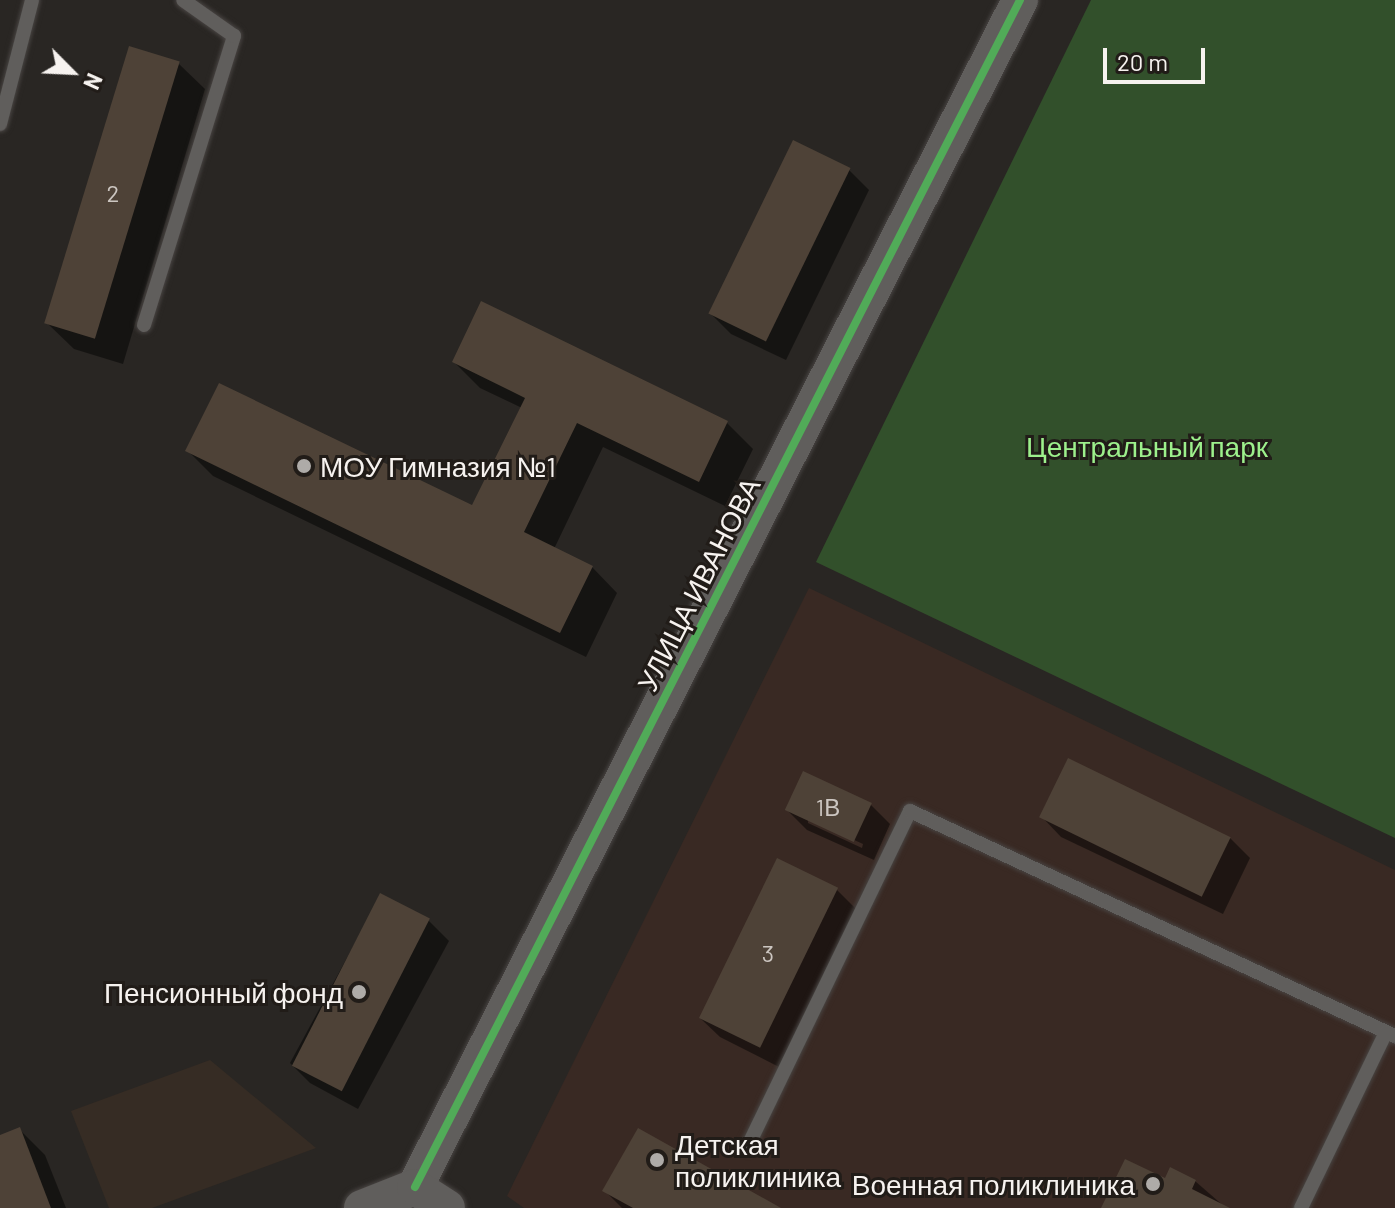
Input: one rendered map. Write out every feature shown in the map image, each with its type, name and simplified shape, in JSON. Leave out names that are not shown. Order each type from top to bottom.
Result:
[{"type":"street","name":"УЛИЦА ИВАНОВА","points":[[415,1187],[1020,0]]},
{"type":"street","points":[[362,1208],[415,1187],[447,1208]]},
{"type":"lane","points":[[0,124],[32,0]]},
{"type":"lane","points":[[144,325],[234,36],[183,0]]},
{"type":"lane","points":[[748,1146],[910,811],[1391,1034],[1301,1208]]},
{"type":"shaded area","points":[[809,588],[1395,870],[1395,1208],[524,1208],[507,1196]]},
{"type":"shaded area","points":[[210,1060],[316,1148],[152,1208],[109,1208],[71,1111]]},
{"type":"green space","name":"Центральный парк","points":[[1091,0],[1395,0],[1395,838],[816,562]]},
{"type":"building","points":[[129,46],[180,61],[95,339],[44,323]]},
{"type":"building","points":[[793,140],[851,168],[766,342],[708,313]]},
{"type":"building","name":"МОУ Гимназия №1","points":[[481,301],[728,421],[699,482],[577,423],[524,532],[593,566],[560,633],[185,451],[219,383],[472,505],[525,398],[452,362]]},
{"type":"building","points":[[1068,758],[1231,837],[1202,897],[1039,817]]},
{"type":"building","points":[[803,771],[872,803],[854,842],[785,810]]},
{"type":"building","points":[[777,858],[838,888],[760,1048],[699,1018]]},
{"type":"building","name":"Пенсионный фонд","points":[[380,893],[430,918],[342,1091],[292,1066]]},
{"type":"building","points":[[20,1127],[51,1208],[0,1208],[0,1135]]},
{"type":"building","name":"Детская поликлиника","points":[[638,1128],[781,1208],[633,1208],[602,1191]]},
{"type":"building","name":"Военная поликлиника","points":[[1125,1159],[1165,1178],[1170,1167],[1196,1180],[1192,1189],[1230,1208],[1101,1208]]},
{"type":"cycle path","points":[[415,1187],[1020,0]]},
{"type":"place","name":"МОУ Гимназия №1","points":[[304,466]]},
{"type":"place","name":"Пенсионный фонд","points":[[359,992]]},
{"type":"place","name":"Детская поликлиника","points":[[657,1160]]},
{"type":"place","name":"Военная поликлиника","points":[[1153,1184]]}]
